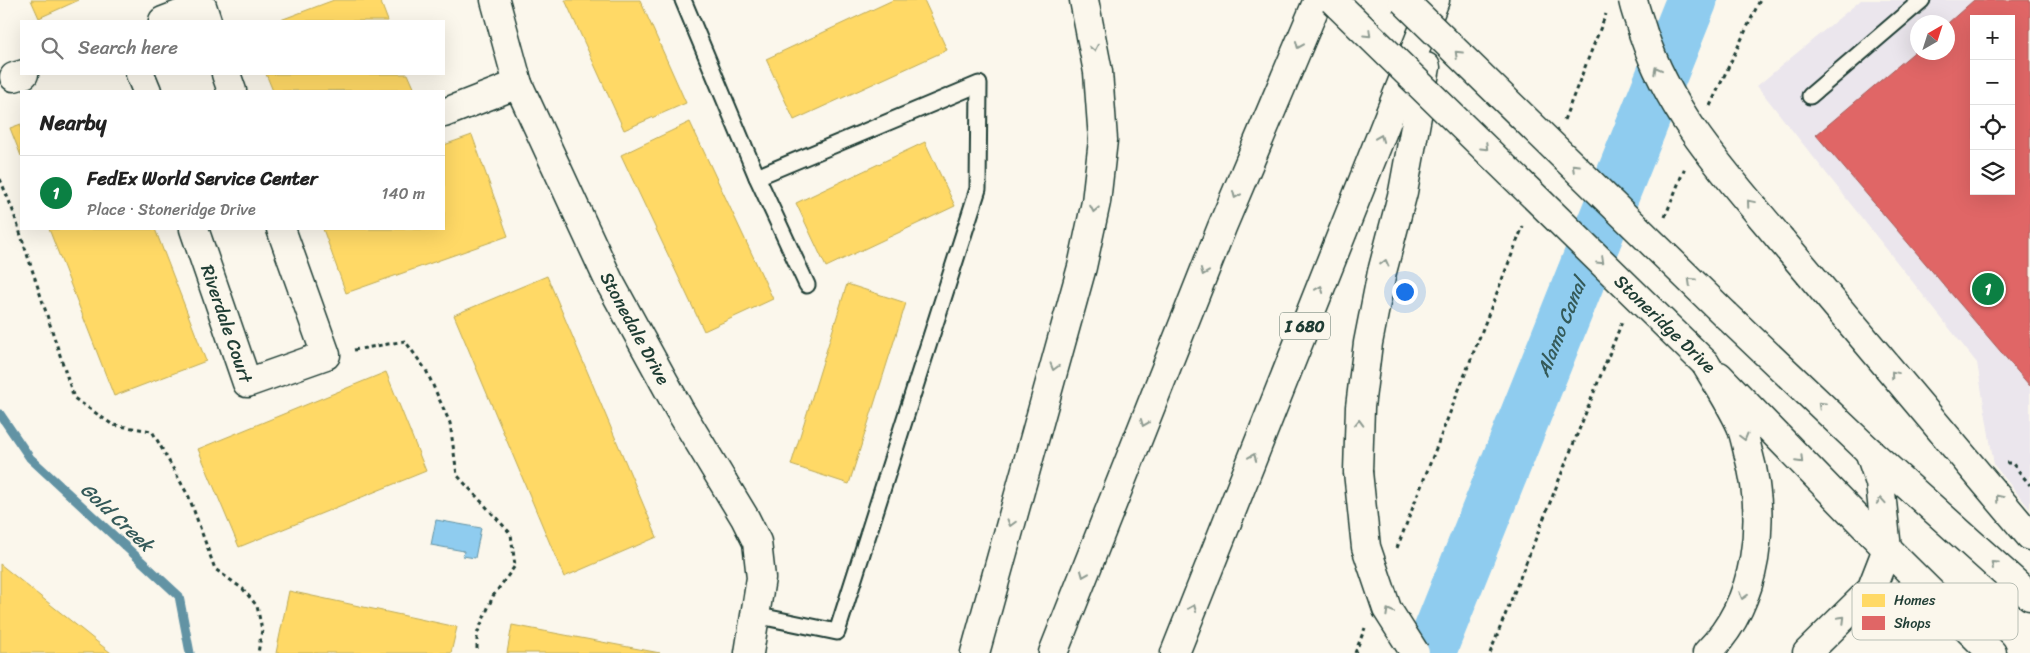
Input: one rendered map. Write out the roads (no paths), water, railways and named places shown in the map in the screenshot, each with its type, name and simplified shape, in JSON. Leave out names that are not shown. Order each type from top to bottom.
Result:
[{"type":"main road","name":"Stonedale Drive","points":[[494,0],[518,84],[609,281],[679,408],[745,518],[757,542],[761,578],[749,653]]},
{"type":"main road","points":[[975,653],[1082,267],[1096,202],[1103,140],[1098,72],[1084,0]]},
{"type":"main road","points":[[1053,653],[1222,227],[1318,0]]},
{"type":"main road","name":"Stoneridge Drive","points":[[1333,0],[1705,362],[1921,583]]},
{"type":"main road","points":[[1403,0],[1868,451],[2015,583]]},
{"type":"main road","points":[[1415,653],[1387,609],[1366,546],[1358,472],[1360,407],[1368,343],[1382,272],[1402,192],[1436,0]]},
{"type":"main road","name":"I 680","points":[[1175,653],[1436,0]]},
{"type":"main road","points":[[1620,5],[1682,116],[1715,160],[2030,536]]},
{"type":"main road","points":[[166,20],[202,6],[207,20]]},
{"type":"main road","points":[[140,75],[146,90]]},
{"type":"main road","points":[[226,75],[232,90]]},
{"type":"main road","points":[[445,114],[518,84]]},
{"type":"main road","name":"Riverdale Court","points":[[194,230],[248,383],[326,355],[281,230]]},
{"type":"main road","points":[[1705,362],[1741,427],[1754,473],[1758,520],[1753,564],[1740,606],[1716,644],[1707,653]]},
{"type":"main road","points":[[1868,451],[1880,483],[1887,549],[1874,583]]},
{"type":"main road","points":[[2018,585],[2030,596]]},
{"type":"main road","points":[[1807,653],[1852,609]]},
{"type":"main road","name":"Stoneridge Drive","points":[[1979,640],[1992,653]]},
{"type":"lane","points":[[684,0],[757,177],[807,285]]},
{"type":"lane","points":[[1810,96],[1922,0]]},
{"type":"lane","points":[[755,614],[837,632],[978,189],[980,84],[757,177]]},
{"type":"water","points":[[436,520],[481,528],[475,558],[463,556],[464,551],[431,545]]},
{"type":"waterway","name":"Alamo Canal","points":[[1430,653],[1692,0]]},
{"type":"waterway","name":"Gold Creek","points":[[0,414],[30,458],[179,596],[190,653]]},
{"type":"place","name":"FedEx World Service Center","points":[[1988,289]]}]
